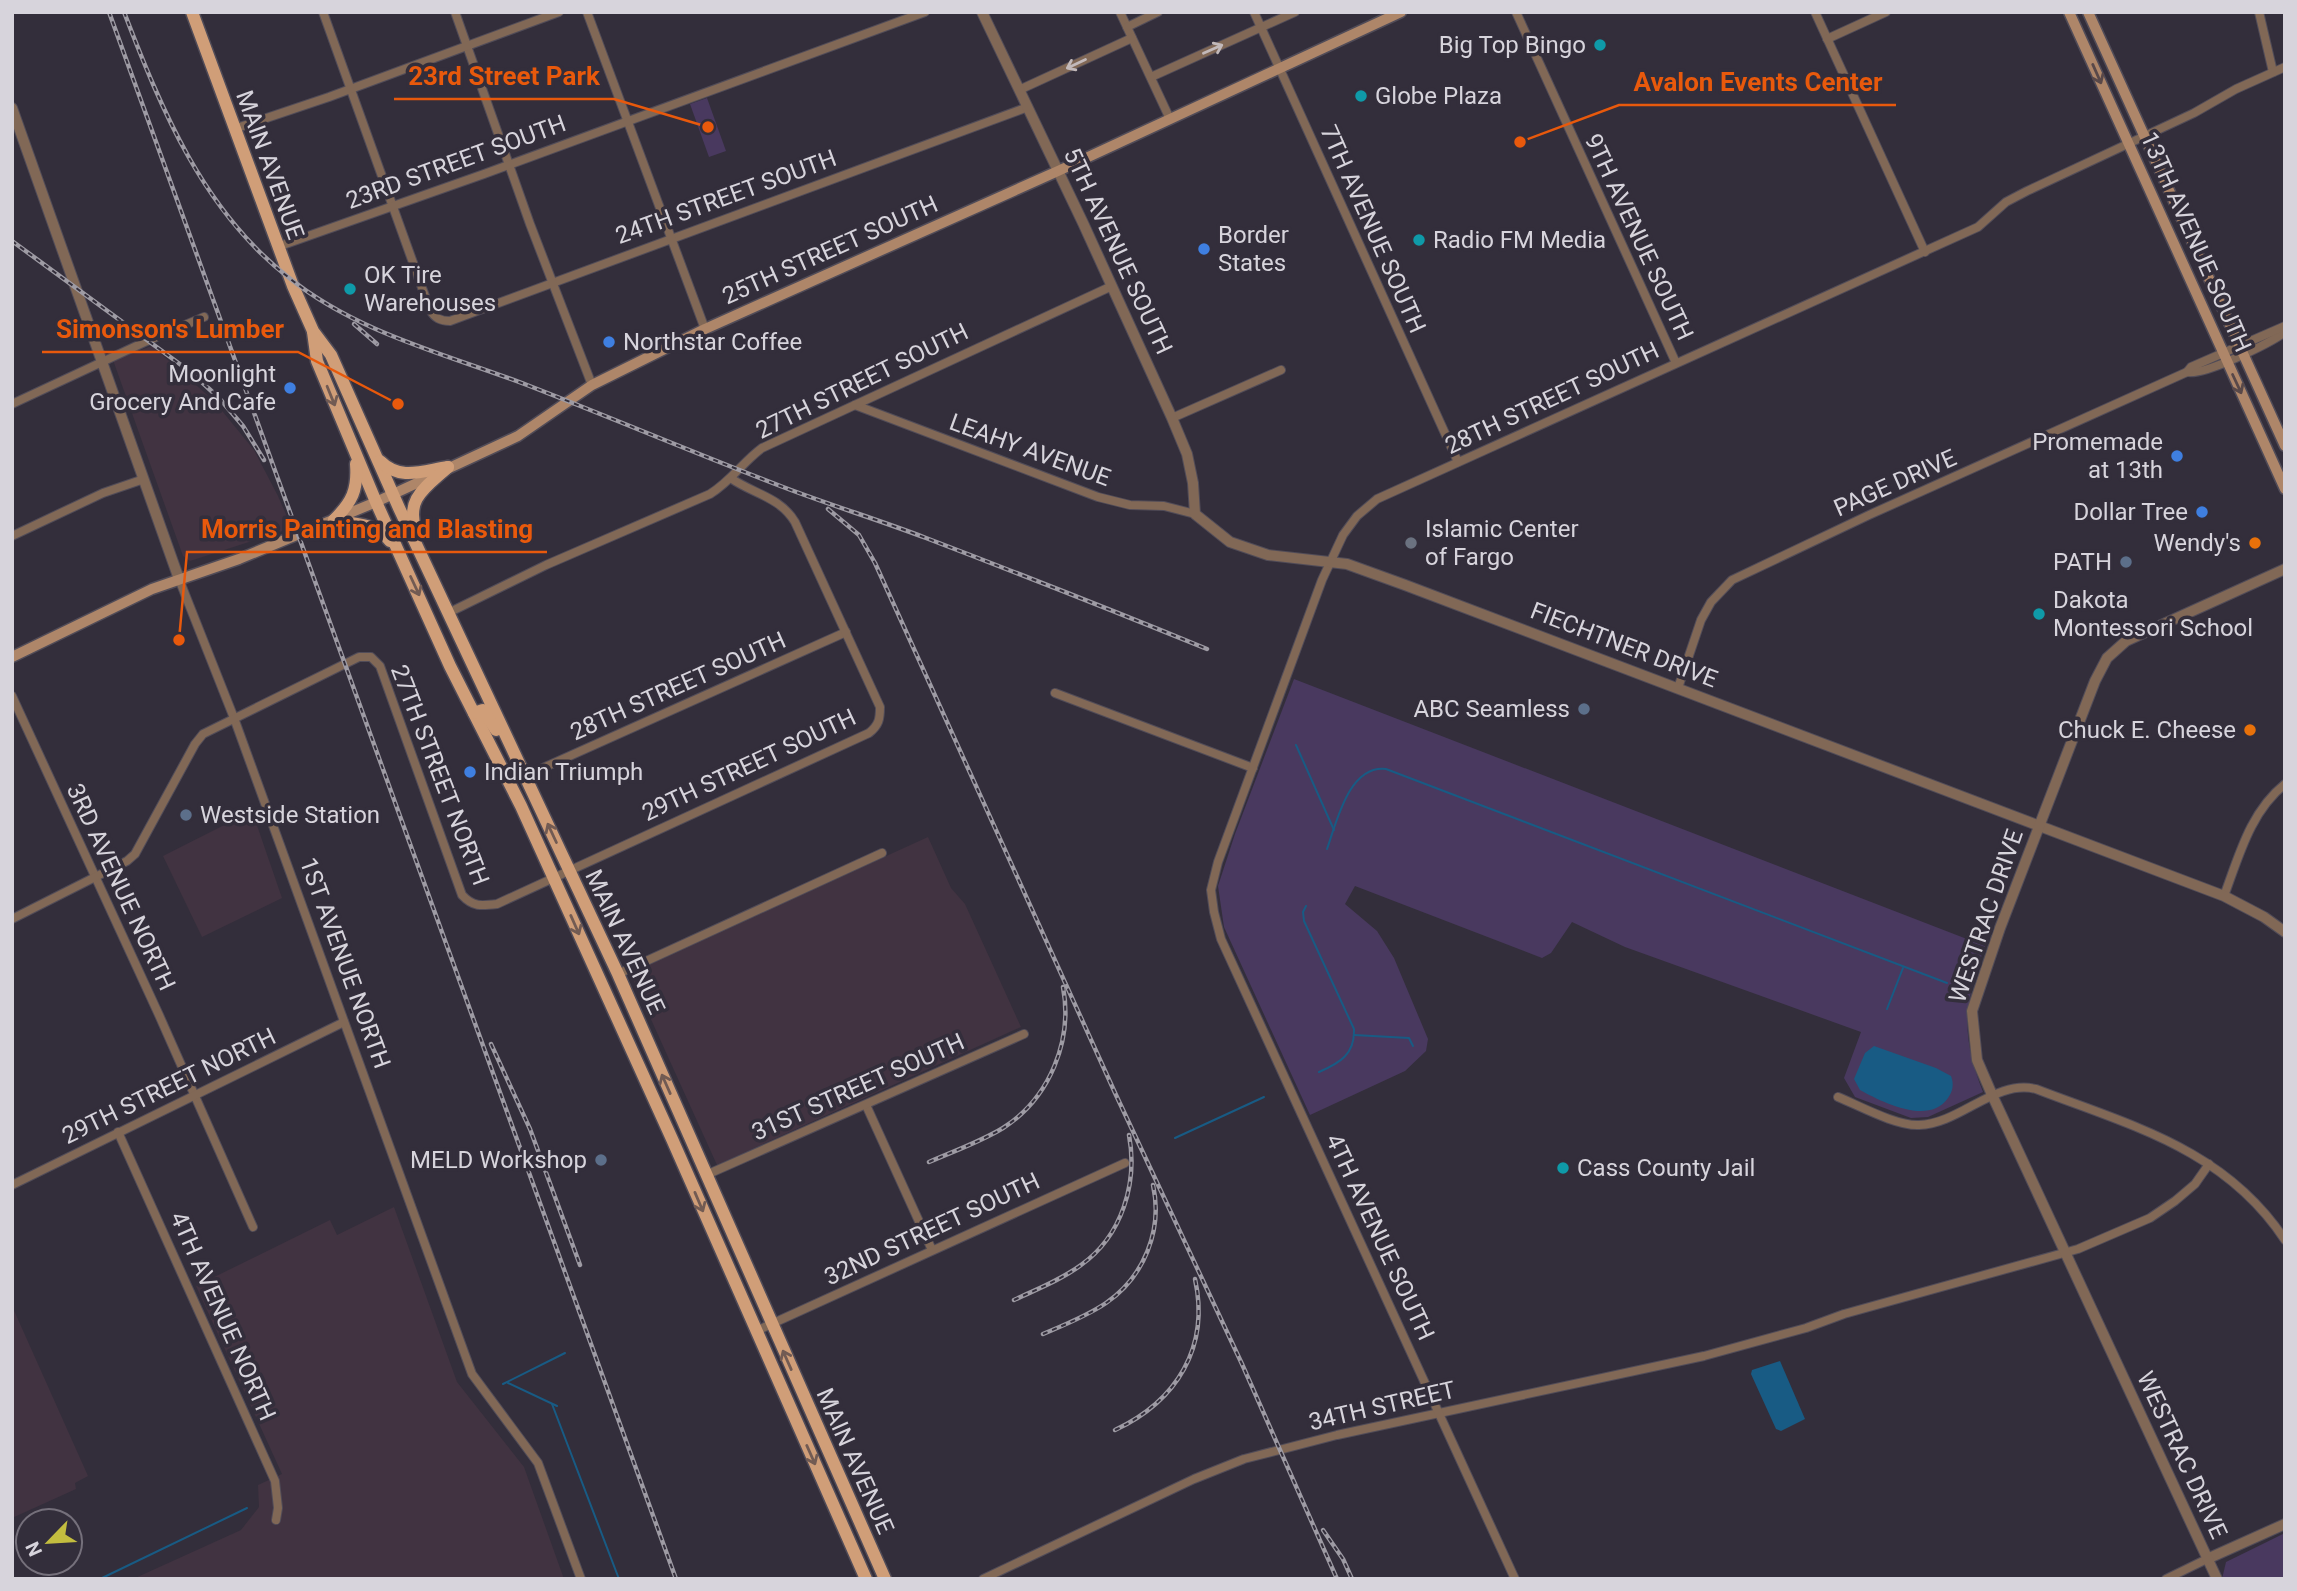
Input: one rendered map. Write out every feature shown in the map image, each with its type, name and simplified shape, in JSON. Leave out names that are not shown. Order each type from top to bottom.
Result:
[{"type":"main road","name":"MAIN AVENUE","points":[[192,12],[277,247],[313,331],[331,355],[448,613],[618,974],[885,1579]]},
{"type":"main road","name":"25TH STREET SOUTH","points":[[12,657],[152,589],[239,559],[376,502],[518,436],[592,385],[705,329],[1058,171],[1387,15],[1401,12]]},
{"type":"main road","name":"13TH AVENUE SOUTH","points":[[2068,12],[2285,489]]},
{"type":"main road","name":"13TH AVENUE SOUTH","points":[[2088,12],[2285,446]]},
{"type":"main road","name":"MAIN AVENUE","points":[[313,331],[317,361],[376,502],[474,713],[521,806],[660,1110],[866,1579]]},
{"type":"main road","points":[[334,520],[349,505],[356,491],[355,454]]},
{"type":"main road","points":[[376,457],[389,470],[403,474],[448,467]]},
{"type":"main road","points":[[429,572],[412,520],[412,507],[421,492],[448,467]]},
{"type":"main road","points":[[334,520],[379,529],[400,555]]},
{"type":"main road","points":[[474,713],[483,710],[486,713],[532,790]]},
{"type":"main road","points":[[660,1110],[670,1113],[701,1163]]},
{"type":"street","points":[[323,12],[392,207]]},
{"type":"street","points":[[455,12],[592,385]]},
{"type":"street","points":[[234,129],[559,12]]},
{"type":"street","points":[[587,12],[705,329]]},
{"type":"street","name":"23RD STREET SOUTH","points":[[277,247],[510,165],[925,12]]},
{"type":"street","name":"5TH AVENUE SOUTH","points":[[982,12],[1172,418],[1186,454],[1193,483],[1195,514]]},
{"type":"street","points":[[1120,12],[1170,119]]},
{"type":"street","points":[[1127,27],[1158,12]]},
{"type":"street","name":"7TH AVENUE SOUTH","points":[[1254,12],[1458,462]]},
{"type":"street","points":[[1151,77],[1295,12]]},
{"type":"street","name":"9TH AVENUE SOUTH","points":[[1516,12],[1676,363]]},
{"type":"street","points":[[1815,12],[1924,252]]},
{"type":"street","points":[[1826,39],[1886,12]]},
{"type":"street","points":[[2259,12],[2273,72]]},
{"type":"street","points":[[1019,90],[1132,38]]},
{"type":"street","name":"28TH STREET SOUTH","points":[[1214,910],[1211,890],[1219,862],[1318,592],[1343,535],[1357,516],[1377,499],[1978,227],[2006,202],[2027,191],[2285,67]]},
{"type":"street","name":"24TH STREET SOUTH","points":[[392,207],[430,310],[439,319],[450,321],[1028,107]]},
{"type":"street","name":"1ST AVENUE NORTH","points":[[12,108],[104,362],[178,579],[234,718],[472,1374],[538,1463],[581,1579]]},
{"type":"street","name":"27TH STREET SOUTH","points":[[448,613],[546,565],[710,494],[732,479],[748,458],[762,448],[1112,286]]},
{"type":"street","points":[[12,404],[204,317]]},
{"type":"street","name":"PAGE DRIVE","points":[[1678,688],[1701,620],[1711,601],[1732,580],[1869,515],[2187,372],[2191,367],[2225,357],[2285,329]]},
{"type":"street","points":[[1172,418],[1281,370]]},
{"type":"street","name":"LEAHY AVENUE","points":[[855,405],[1098,497],[1130,505],[1164,506],[1195,514]]},
{"type":"street","points":[[12,536],[103,493],[144,478]]},
{"type":"street","name":"29TH STREET SOUTH","points":[[553,877],[877,727],[880,707],[789,511],[770,497],[747,489],[732,479]]},
{"type":"street","name":"FIECHTNER DRIVE","points":[[1195,514],[1230,542],[1268,555],[1347,564],[1405,585],[2224,896],[2264,917],[2285,932]]},
{"type":"street","name":"WESTRAC DRIVE","points":[[2217,1579],[1993,1097],[1978,1060],[1972,1011],[2000,928],[2095,681],[2107,658],[2126,641],[2285,569]]},
{"type":"street","name":"28TH STREET SOUTH","points":[[525,776],[846,632]]},
{"type":"street","name":"27TH STREET NORTH","points":[[12,919],[127,861],[135,853],[202,734],[359,657],[371,657],[380,666],[462,895],[469,902],[480,906],[497,904],[553,877]]},
{"type":"street","points":[[1055,693],[1253,768]]},
{"type":"street","name":"3RD AVENUE NORTH","points":[[12,696],[253,1227]]},
{"type":"street","points":[[2224,896],[2256,816],[2269,798],[2285,784]]},
{"type":"street","points":[[618,974],[882,853]]},
{"type":"street","name":"4TH AVENUE SOUTH","points":[[1214,910],[1221,939],[1515,1579]]},
{"type":"street","name":"29TH STREET NORTH","points":[[12,1185],[344,1022]]},
{"type":"street","name":"31ST STREET SOUTH","points":[[706,1175],[1024,1034]]},
{"type":"street","points":[[1838,1097],[1901,1122],[1916,1125],[1945,1119],[2020,1087],[2036,1089],[2172,1142],[2209,1164],[2228,1176],[2253,1199],[2285,1240]]},
{"type":"street","points":[[866,1105],[932,1250]]},
{"type":"street","name":"4TH AVENUE NORTH","points":[[118,1132],[275,1481],[278,1508],[276,1520]]},
{"type":"street","name":"32ND STREET SOUTH","points":[[756,1331],[1125,1163]]},
{"type":"street","name":"34TH STREET","points":[[983,1579],[1029,1555],[1207,1474],[1244,1460],[1292,1446],[1744,1346],[1844,1314],[2066,1253],[2150,1218],[2195,1184],[2209,1164]]},
{"type":"street","points":[[2166,1579],[2285,1524]]},
{"type":"shaded area","points":[[707,98],[726,151],[709,157],[690,104]]},
{"type":"shaded area","points":[[152,346],[214,401],[254,450],[292,528],[190,561],[183,556],[113,360]]},
{"type":"shaded area","points":[[1294,679],[1985,946],[1969,1002],[1968,1019],[1971,1052],[1983,1092],[1928,1117],[1911,1118],[1855,1097],[1844,1078],[1861,1032],[1625,947],[1572,922],[1551,953],[1542,958],[1355,886],[1345,904],[1377,931],[1394,958],[1428,1039],[1426,1051],[1405,1071],[1310,1115],[1224,927],[1218,886]]},
{"type":"shaded area","points":[[252,811],[282,898],[202,937],[163,856]]},
{"type":"shaded area","points":[[928,837],[951,888],[965,904],[1021,1027],[717,1165],[630,973]]},
{"type":"shaded area","points":[[394,1207],[457,1382],[524,1467],[564,1579],[133,1579],[241,1530],[259,1507],[258,1485],[282,1474],[196,1286],[330,1220],[337,1235]]},
{"type":"shaded area","points":[[12,1306],[88,1476],[75,1483],[76,1489],[36,1507],[14,1507],[12,1518]]},
{"type":"shaded area","points":[[2285,1533],[2285,1579],[2222,1579],[2226,1562]]},
{"type":"water","points":[[1874,1046],[1951,1076],[1952,1087],[1948,1098],[1940,1106],[1918,1111],[1893,1105],[1860,1090],[1854,1079],[1865,1053]]},
{"type":"water","points":[[1780,1361],[1805,1419],[1781,1431],[1776,1429],[1751,1374],[1752,1370]]},
{"type":"waterway","points":[[1296,745],[1334,830]]},
{"type":"waterway","points":[[1327,849],[1340,810],[1354,785],[1373,770],[1386,769],[1947,983]]},
{"type":"waterway","points":[[1306,906],[1303,912],[1304,921],[1354,1029],[1352,1045],[1345,1056],[1319,1072]]},
{"type":"waterway","points":[[1887,1009],[1903,968]]},
{"type":"waterway","points":[[1354,1035],[1409,1038],[1413,1046]]},
{"type":"waterway","points":[[1175,1138],[1264,1097]]},
{"type":"waterway","points":[[503,1384],[565,1353]]},
{"type":"waterway","points":[[508,1383],[557,1406]]},
{"type":"waterway","points":[[552,1404],[619,1579]]},
{"type":"waterway","points":[[100,1579],[247,1508]]},
{"type":"railway","points":[[109,12],[676,1579]]},
{"type":"railway","points":[[124,12],[170,122],[209,190],[258,250],[288,277],[343,313],[403,340],[527,385],[783,487],[926,538],[1207,649]]},
{"type":"railway","points":[[12,241],[192,373],[220,399],[243,426],[264,460]]},
{"type":"railway","points":[[354,324],[377,344]]},
{"type":"railway","points":[[828,509],[859,535],[875,563],[1116,1095],[1242,1364],[1337,1579]]},
{"type":"railway","points":[[929,1162],[1003,1128],[1034,1101],[1045,1084],[1061,1047],[1065,1007],[1063,987]]},
{"type":"railway","points":[[491,1044],[530,1129],[580,1265]]},
{"type":"railway","points":[[1014,1300],[1081,1265],[1107,1239],[1117,1224],[1129,1190],[1129,1135]]},
{"type":"railway","points":[[1043,1334],[1099,1308],[1131,1280],[1148,1251],[1153,1235],[1153,1185]]},
{"type":"railway","points":[[1115,1430],[1156,1404],[1184,1369],[1193,1349],[1198,1327],[1195,1279]]},
{"type":"railway","points":[[1323,1530],[1343,1559],[1352,1579]]},
{"type":"place","name":"Big Top Bingo","points":[[1600,45]]},
{"type":"place","name":"Globe Plaza","points":[[1361,96]]},
{"type":"place","name":"23rd Street Park","points":[[708,127]]},
{"type":"place","name":"Avalon Events Center","points":[[1520,142]]},
{"type":"place","name":"Radio FM Media","points":[[1419,240]]},
{"type":"place","name":"Border States","points":[[1204,249]]},
{"type":"place","name":"OK Tire Warehouses","points":[[350,289]]},
{"type":"place","name":"Northstar Coffee","points":[[609,342]]},
{"type":"place","name":"Moonlight Grocery And Cafe","points":[[290,388]]},
{"type":"place","name":"Simonson's Lumber","points":[[398,404]]},
{"type":"place","name":"Promemade at 13th","points":[[2177,456]]},
{"type":"place","name":"Dollar Tree","points":[[2202,512]]},
{"type":"place","name":"Islamic Center of Fargo","points":[[1411,543]]},
{"type":"place","name":"Wendy's","points":[[2255,543]]},
{"type":"place","name":"PATH","points":[[2126,562]]},
{"type":"place","name":"Dakota Montessori School","points":[[2039,614]]},
{"type":"place","name":"Morris Painting and Blasting","points":[[179,640]]},
{"type":"place","name":"ABC Seamless","points":[[1584,709]]},
{"type":"place","name":"Chuck E. Cheese","points":[[2250,730]]},
{"type":"place","name":"Indian Triumph","points":[[470,772]]},
{"type":"place","name":"Westside Station","points":[[186,815]]},
{"type":"place","name":"MELD Workshop","points":[[601,1160]]},
{"type":"place","name":"Cass County Jail","points":[[1563,1168]]}]
